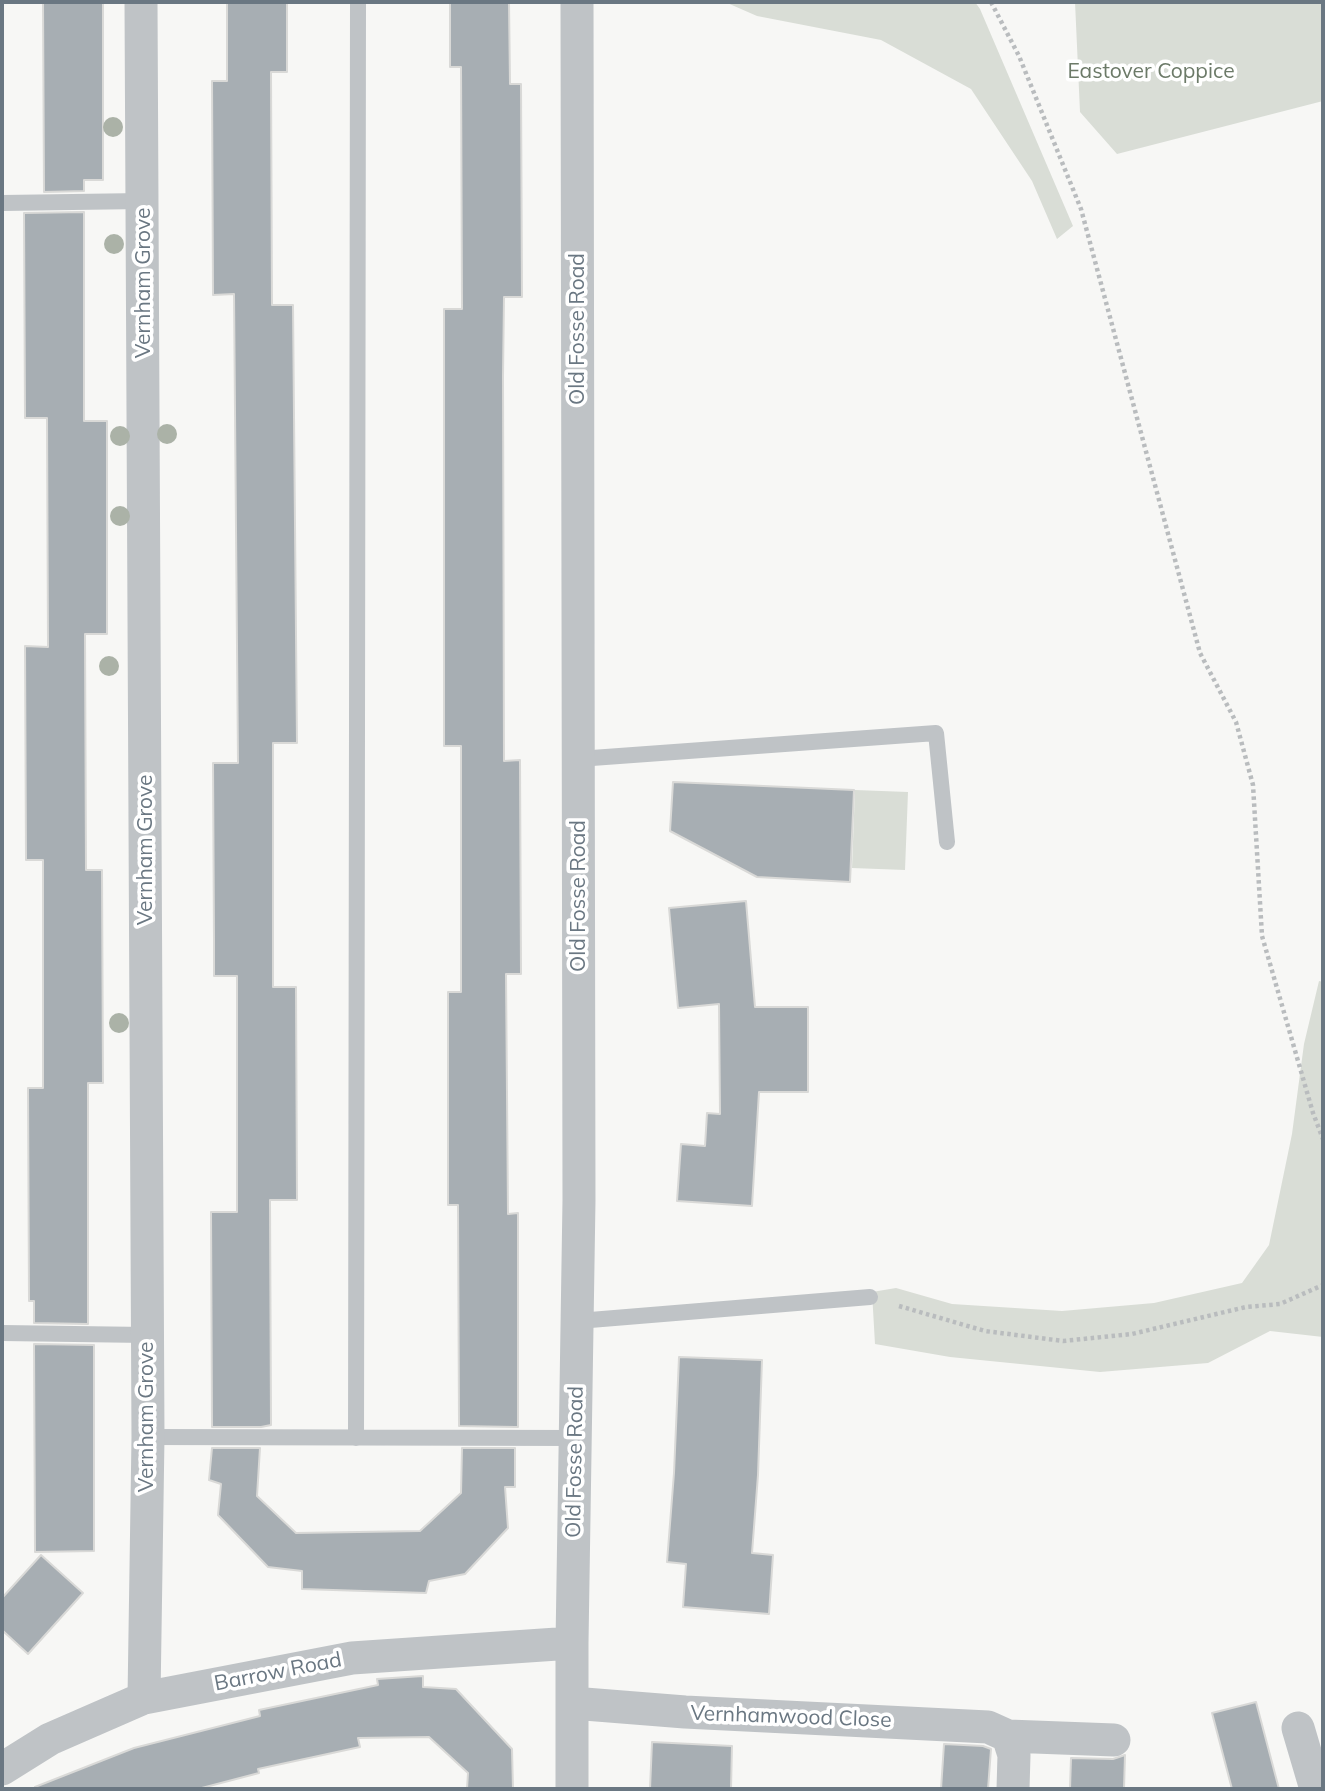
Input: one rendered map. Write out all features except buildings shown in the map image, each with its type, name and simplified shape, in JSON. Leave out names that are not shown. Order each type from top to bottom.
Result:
[{"type":"street","name":"Vernham Grove","points":[[141,2],[148,1437],[144,1698]]},
{"type":"street","name":"Old Fosse Road","points":[[572,1789],[578,1321],[577,2]]},
{"type":"street","name":"Barrow Road","points":[[2,1769],[50,1739],[144,1698],[352,1658],[572,1643]]},
{"type":"street","name":"Vernhamwood Close","points":[[572,1703],[685,1712],[988,1727],[1008,1736],[1114,1740]]},
{"type":"street","points":[[1298,1728],[1316,1789]]},
{"type":"street","points":[[1008,1736],[1014,1755],[1013,1789]]},
{"type":"lane","points":[[356,1438],[358,2]]},
{"type":"lane","points":[[2,203],[143,201]]},
{"type":"lane","points":[[578,760],[936,733],[947,842]]},
{"type":"lane","points":[[578,1321],[870,1297]]},
{"type":"lane","points":[[2,1333],[147,1335]]},
{"type":"lane","points":[[148,1437],[575,1438]]},
{"type":"path","points":[[991,2],[1019,56],[1081,209],[1200,653],[1236,722],[1253,785],[1262,936],[1323,1139]]},
{"type":"path","points":[[870,1297],[985,1331],[1063,1341],[1132,1335],[1246,1307],[1280,1304],[1323,1285]]},
{"type":"green space","points":[[725,2],[975,2],[1073,226],[1057,239],[1032,181],[971,89],[881,40],[757,16]]},
{"type":"green space","name":"Eastover Coppice","points":[[1075,2],[1323,2],[1323,101],[1117,154],[1080,112]]},
{"type":"green space","points":[[855,790],[908,792],[905,870],[852,868]]},
{"type":"green space","points":[[1319,981],[1323,982],[1323,1337],[1270,1331],[1208,1363],[1100,1372],[950,1357],[875,1344],[872,1292],[896,1288],[952,1304],[1062,1311],[1154,1303],[1242,1283],[1269,1245],[1292,1134],[1304,1044]]}]
